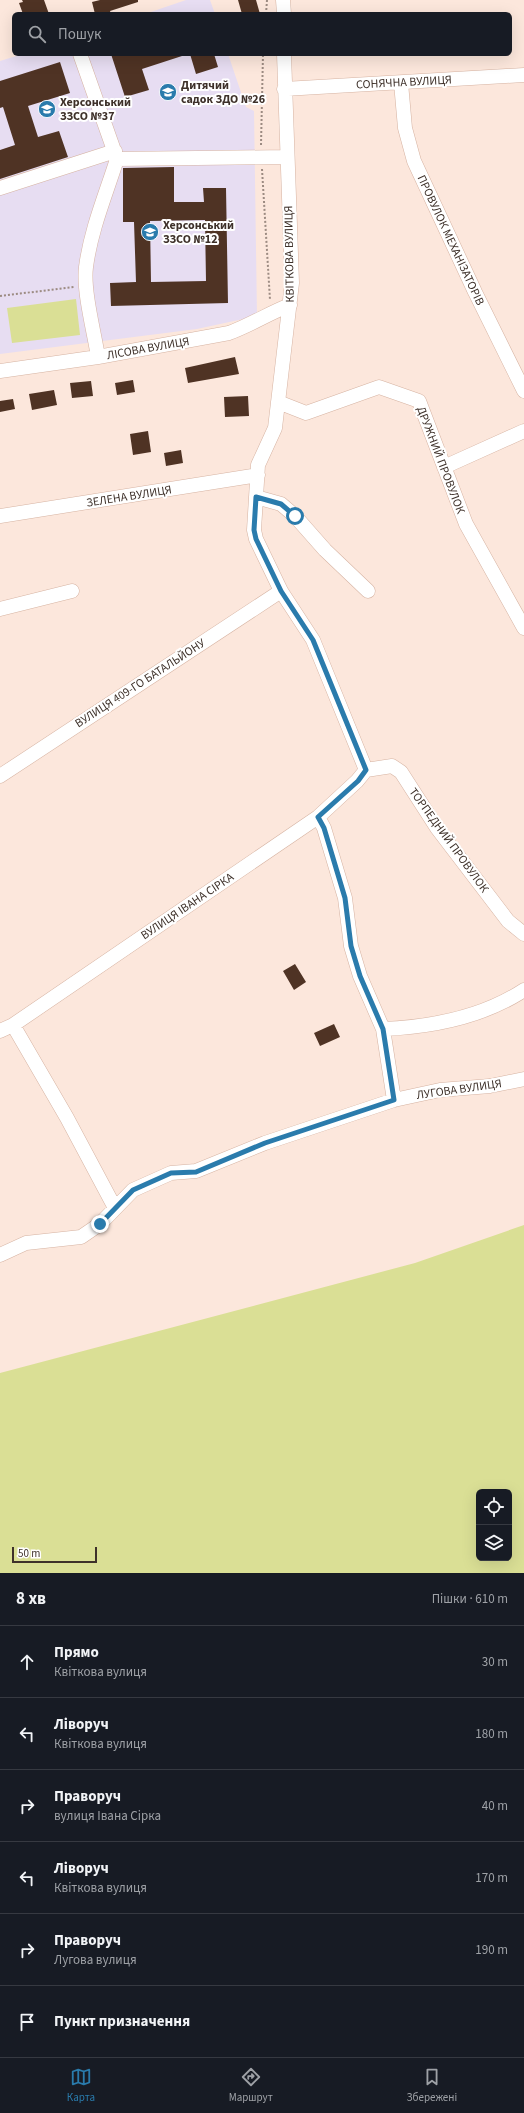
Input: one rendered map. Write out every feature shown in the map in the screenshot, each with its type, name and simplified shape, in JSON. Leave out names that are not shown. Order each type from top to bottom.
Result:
[{"type":"street","points":[[283,0],[284,12]]},
{"type":"street","points":[[81,56],[116,155],[93,231],[86,268],[87,285],[98,357]]},
{"type":"street","name":"КВІТКОВА ВУЛИЦЯ","points":[[284,56],[292,283],[275,428],[258,464],[254,530],[256,539],[281,591],[313,640],[366,770]]},
{"type":"street","name":"СОНЯЧНА ВУЛИЦЯ","points":[[284,89],[524,75]]},
{"type":"street","name":"ПРОВУЛОК МЕХАНІЗАТОРІВ","points":[[401,83],[405,128],[414,161],[475,292],[524,391]]},
{"type":"street","points":[[0,188],[116,155],[287,157]]},
{"type":"street","name":"ЛІСОВА ВУЛИЦЯ","points":[[0,371],[98,357],[229,334],[248,326],[271,312],[290,305]]},
{"type":"street","name":"ДРУЖНИЙ ПРОВУЛОК","points":[[278,402],[306,413],[379,387],[419,401],[466,524],[524,628]]},
{"type":"street","points":[[444,467],[524,431]]},
{"type":"street","name":"ЗЕЛЕНА ВУЛИЦЯ","points":[[0,516],[258,475]]},
{"type":"street","points":[[256,497],[281,504],[295,516],[325,550],[368,591]]},
{"type":"street","points":[[0,609],[72,591]]},
{"type":"street","name":"ВУЛИЦЯ 409-ГО БАТАЛЬЙОНУ","points":[[0,776],[281,591]]},
{"type":"street","name":"ТОРПЕДНИЙ ПРОВУЛОК","points":[[366,770],[392,766],[401,772],[438,828],[508,921],[524,934]]},
{"type":"street","name":"ВУЛИЦЯ ІВАНА СІРКА","points":[[6,1028],[318,817],[358,781],[366,770]]},
{"type":"street","points":[[318,817],[324,828],[345,898],[353,953],[360,976],[383,1029],[394,1100]]},
{"type":"street","points":[[383,1029],[411,1028],[448,1022],[485,1009],[524,990]]},
{"type":"street","points":[[6,1028],[67,1118],[116,1208]]},
{"type":"street","name":"ЛУГОВА ВУЛИЦЯ","points":[[0,1255],[26,1243],[81,1237],[93,1231],[133,1190],[171,1173],[196,1172],[265,1143],[394,1100],[440,1090],[490,1086],[524,1079]]},
{"type":"path","points":[[266,12],[267,0]]},
{"type":"path","points":[[263,56],[261,157],[271,312]]},
{"type":"path","points":[[0,296],[87,285]]},
{"type":"shaded area","points":[[186,0],[210,0],[214,12],[151,12]]},
{"type":"shaded area","name":"Херсонський ЗЗСО №12","points":[[16,56],[229,56],[246,107],[254,111],[257,316],[197,329],[0,354],[0,61]]},
{"type":"green space","points":[[76,299],[80,335],[12,343],[7,308]]},
{"type":"green space","points":[[524,1225],[524,1573],[0,1573],[0,1373],[415,1263]]},
{"type":"building","points":[[22,0],[44,0],[48,12],[22,12],[19,3],[23,2]]},
{"type":"building","points":[[100,0],[138,0],[138,2],[110,12],[94,12],[92,2]]},
{"type":"building","points":[[238,0],[256,0],[259,12],[241,12]]},
{"type":"building","points":[[112,56],[182,56],[142,69],[149,90],[125,97]]},
{"type":"building","points":[[191,56],[215,56],[218,67],[196,74]]},
{"type":"building","points":[[60,62],[70,93],[28,106],[38,137],[59,131],[68,157],[0,179],[0,150],[15,145],[3,107],[0,108],[0,81]]},
{"type":"building","points":[[174,167],[174,202],[204,202],[203,188],[226,188],[228,303],[111,306],[110,283],[136,282],[134,222],[123,222],[123,168]],"holes":[[[205,220],[206,281],[151,282],[150,221]]]},
{"type":"building","points":[[235,357],[239,374],[188,383],[185,368]]},
{"type":"building","points":[[133,380],[135,392],[117,395],[115,383]]},
{"type":"building","points":[[91,381],[93,396],[72,398],[70,383]]},
{"type":"building","points":[[54,390],[57,405],[32,410],[29,394]]},
{"type":"building","points":[[248,396],[249,416],[225,417],[224,397]]},
{"type":"building","points":[[13,399],[15,409],[0,412],[0,401]]},
{"type":"building","points":[[148,431],[151,452],[133,455],[130,434]]},
{"type":"building","points":[[181,450],[183,463],[166,466],[164,453]]},
{"type":"building","points":[[295,964],[306,982],[294,990],[283,971]]},
{"type":"building","points":[[334,1024],[340,1037],[320,1046],[314,1033]]},
{"type":"place","name":"Дитячий садок ЗДО №26","points":[[168,92]]},
{"type":"place","name":"Херсонський ЗЗСО №37","points":[[47,109]]},
{"type":"place","name":"Херсонський ЗЗСО №12","points":[[150,232]]},
{"type":"route","points":[[100,1224],[133,1190],[171,1173],[196,1172],[265,1143],[350,1116],[394,1100],[388,1052],[383,1029],[360,976],[351,946],[345,898],[324,828],[318,817],[358,781],[366,770],[313,640],[281,591],[256,539],[254,530],[256,497],[281,504],[295,516]]}]
